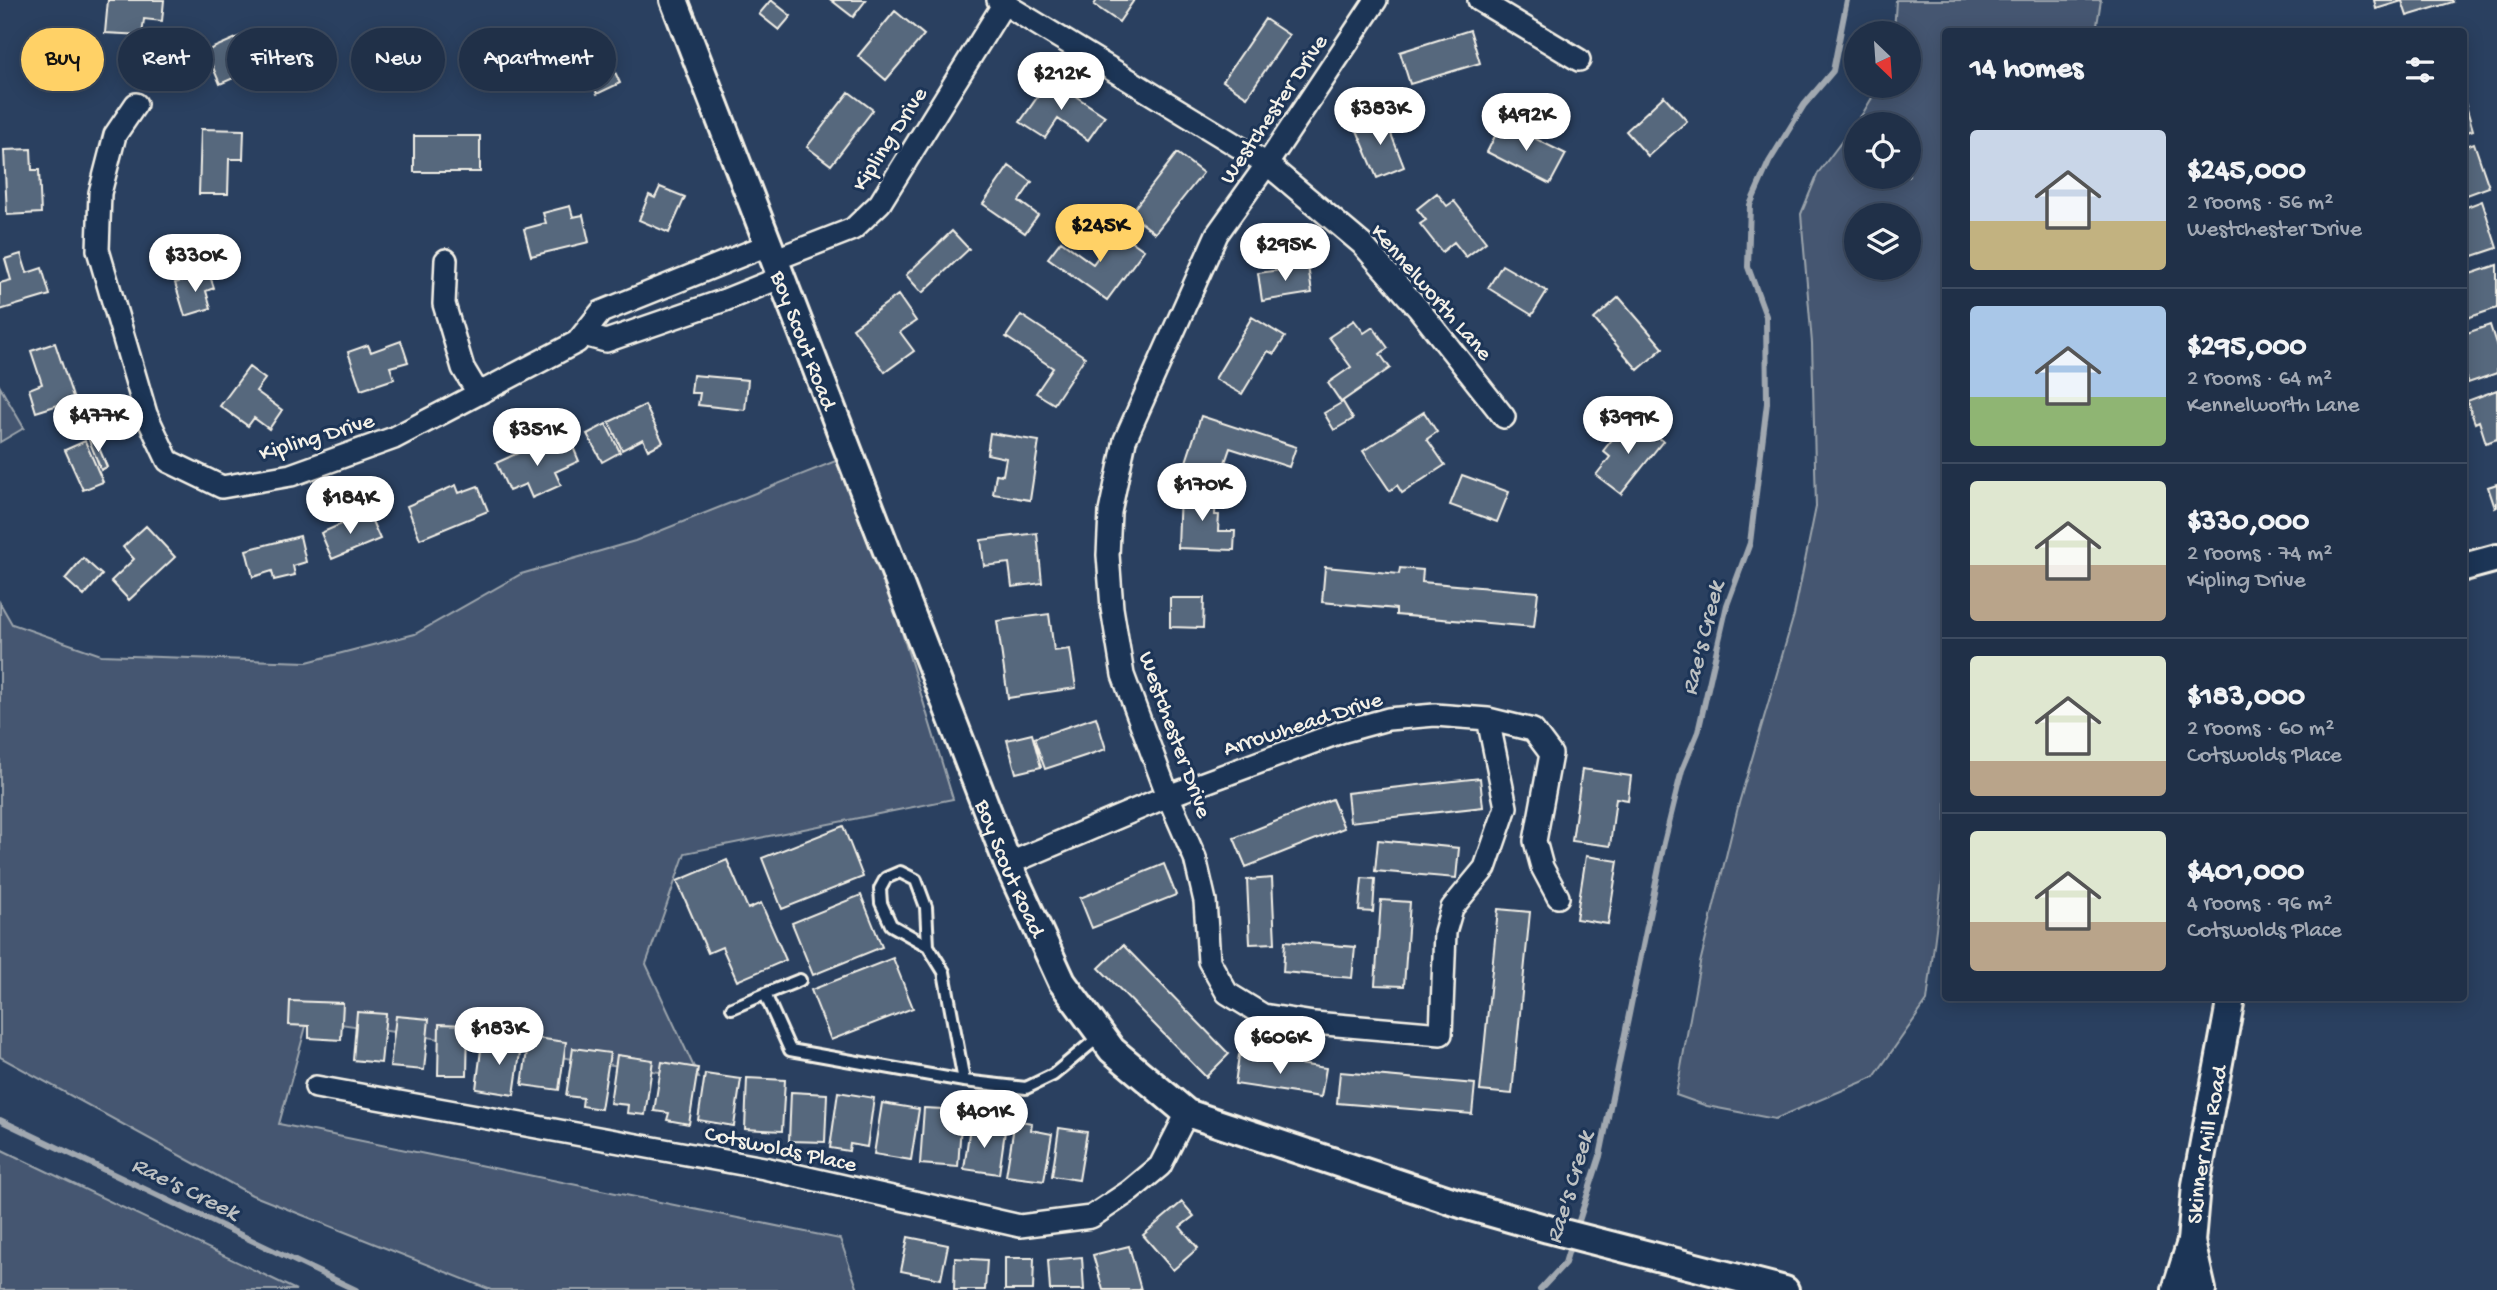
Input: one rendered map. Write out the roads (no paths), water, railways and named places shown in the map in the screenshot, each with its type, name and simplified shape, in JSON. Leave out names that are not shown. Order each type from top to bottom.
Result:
[{"type":"street","name":"Boy Scout Road","points":[[674,0],[1008,863],[1062,982],[1112,1050],[1188,1113],[1464,1205],[1548,1230],[1785,1290]]},
{"type":"street","name":"Westchester Drive","points":[[1376,0],[1217,234],[1125,440],[1110,512],[1108,555],[1112,608],[1122,675],[1168,796],[1195,858],[1205,901],[1209,961],[1227,993],[1263,1015],[1314,1023],[1441,1034],[1445,932],[1451,908],[1485,868],[1506,807],[1489,719]]},
{"type":"street","points":[[1479,0],[1579,60]]},
{"type":"street","name":"Kipling Drive","points":[[136,104],[115,135],[100,193],[99,250],[146,414],[168,460],[222,487],[291,475],[394,438],[577,342],[601,312],[776,260],[853,229],[880,204],[1003,1]]},
{"type":"street","name":"Kennelworth Lane","points":[[1003,1],[1267,164],[1362,244],[1418,308],[1504,417]]},
{"type":"street","points":[[446,260],[444,304],[463,368],[478,393]]},
{"type":"street","name":"Kipling Drive","points":[[584,335],[607,341],[725,300],[776,260]]},
{"type":"street","points":[[2467,566],[2497,558]]},
{"type":"street","name":"Arrowhead Drive","points":[[1008,863],[1168,796],[1341,732],[1388,719],[1435,715],[1489,719],[1533,730],[1551,754],[1535,841],[1542,867],[1558,897]]},
{"type":"street","name":"Skinner Mill Road","points":[[2176,1290],[2191,1242],[2196,1185],[2230,1001]]},
{"type":"street","name":"Cotswolds Place","points":[[316,1087],[764,1168],[1020,1226],[1091,1217],[1130,1191],[1160,1166],[1188,1113]]},
{"type":"street","points":[[2191,1242],[2202,1290]]},
{"type":"lane","points":[[928,946],[891,925],[881,903],[880,889],[886,878],[900,872],[916,880],[926,907],[928,946],[944,972],[964,1081]]},
{"type":"lane","points":[[732,1008],[800,980]]},
{"type":"lane","points":[[765,994],[790,1051],[964,1081],[1026,1088],[1053,1074],[1101,1035]]},
{"type":"waterway","name":"Rae's Creek","points":[[1576,1230],[1600,1156],[1664,843],[1682,770],[1698,732],[1727,605],[1750,543],[1767,403],[1766,316],[1748,267],[1750,205],[1769,162],[1804,105],[1833,71],[1847,0]]},
{"type":"waterway","name":"Rae's Creek","points":[[0,1120],[356,1290]]},
{"type":"waterway","name":"Rae's Creek","points":[[1540,1290],[1565,1263],[1571,1243]]}]
